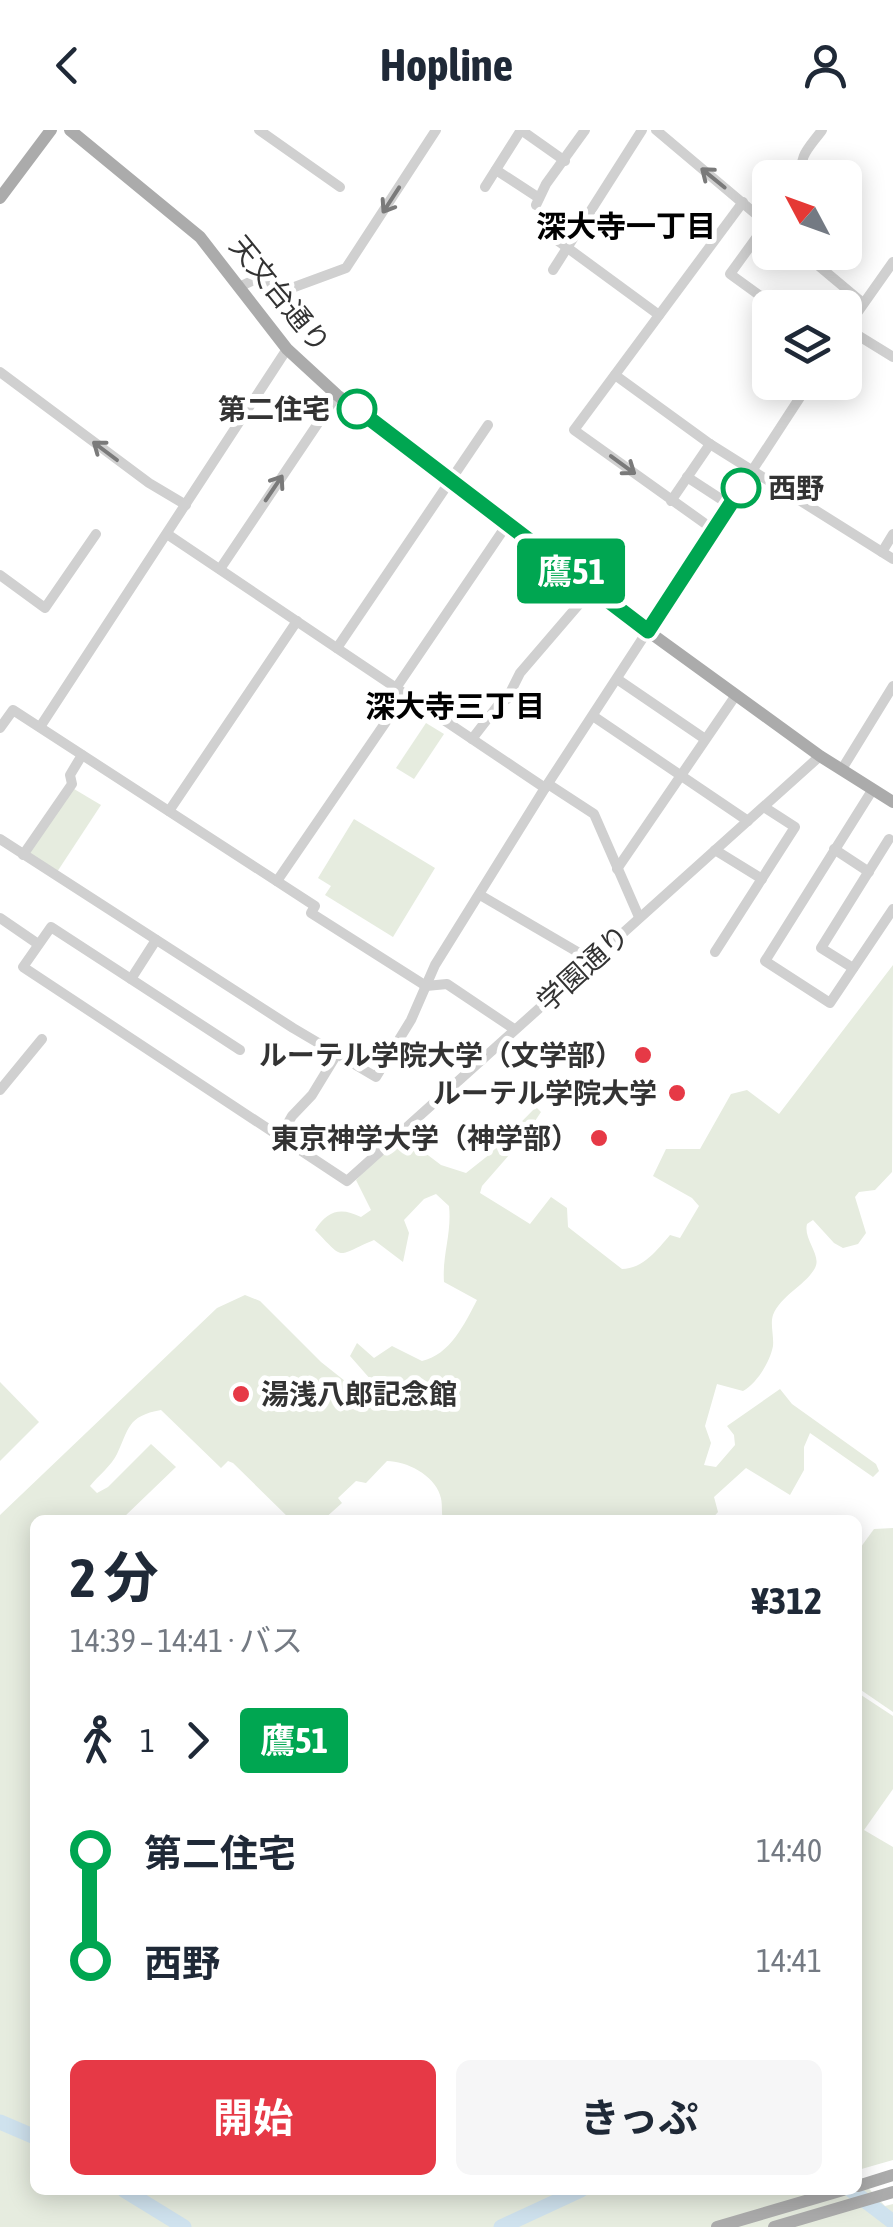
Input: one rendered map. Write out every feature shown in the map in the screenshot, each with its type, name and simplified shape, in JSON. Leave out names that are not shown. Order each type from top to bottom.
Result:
[{"type":"main road","points":[[0,198],[51,130]]},
{"type":"main road","name":"天文台通り","points":[[70,130],[200,237],[288,349],[337,395],[648,631],[820,756],[893,802]]},
{"type":"main road","points":[[862,2184],[893,2176]]},
{"type":"main road","points":[[774,2227],[893,2192]]},
{"type":"main road","points":[[717,2227],[825,2195]]},
{"type":"street","points":[[259,130],[340,187]]},
{"type":"street","points":[[239,287],[256,279],[289,289],[346,268],[436,130]]},
{"type":"street","points":[[485,187],[521,130],[565,161]]},
{"type":"street","points":[[496,170],[537,202],[585,130]]},
{"type":"street","points":[[553,270],[642,130]]},
{"type":"street","points":[[656,130],[752,210]]},
{"type":"street","points":[[801,160],[822,130]]},
{"type":"street","points":[[714,530],[574,430],[743,202]]},
{"type":"street","points":[[550,235],[659,316]]},
{"type":"street","points":[[752,245],[730,274],[752,290]]},
{"type":"street","points":[[862,306],[893,262]]},
{"type":"street","points":[[824,270],[864,303]]},
{"type":"street","points":[[862,339],[893,357]]},
{"type":"street","points":[[40,727],[288,349]]},
{"type":"street","points":[[0,372],[149,483],[186,505]]},
{"type":"street","points":[[615,375],[710,444],[893,560]]},
{"type":"street","points":[[220,569],[337,395]]},
{"type":"street","points":[[0,839],[376,1076],[412,1020],[435,965],[798,400]]},
{"type":"street","points":[[336,648],[488,424]]},
{"type":"street","points":[[671,501],[710,444]]},
{"type":"street","points":[[688,477],[730,505]]},
{"type":"street","points":[[277,882],[508,523]]},
{"type":"street","points":[[0,575],[44,608],[96,534]]},
{"type":"street","points":[[168,534],[472,739],[594,814],[639,917]]},
{"type":"street","points":[[882,552],[893,534]]},
{"type":"street","points":[[472,739],[507,699],[520,673],[593,588]]},
{"type":"street","points":[[168,812],[297,621]]},
{"type":"street","points":[[617,679],[705,739]]},
{"type":"street","points":[[842,769],[893,686]]},
{"type":"street","points":[[617,869],[736,694]]},
{"type":"street","points":[[0,728],[13,710],[315,906],[311,913],[426,986],[447,984],[514,1029]]},
{"type":"street","points":[[592,716],[748,821]]},
{"type":"street","points":[[24,855],[72,784],[70,775],[82,755]]},
{"type":"street","name":"学園通り","points":[[280,1137],[347,1181],[820,756]]},
{"type":"street","points":[[873,789],[765,961],[830,1003],[893,909]]},
{"type":"street","points":[[716,952],[794,827],[764,806]]},
{"type":"street","points":[[853,968],[821,948],[889,839]]},
{"type":"street","points":[[834,849],[869,872]]},
{"type":"street","points":[[716,850],[762,878]]},
{"type":"street","points":[[480,895],[593,961]]},
{"type":"street","points":[[0,918],[38,944]]},
{"type":"street","points":[[240,1050],[51,927],[23,966],[280,1137],[338,1054]]},
{"type":"street","points":[[131,979],[156,940]]},
{"type":"street","points":[[0,1090],[4,1076],[42,1039]]},
{"type":"shaded area","points":[[426,723],[444,734],[414,779],[396,768]]},
{"type":"shaded area","points":[[69,786],[101,805],[57,872],[29,853]]},
{"type":"shaded area","points":[[354,819],[435,868],[393,937],[325,895],[331,886],[318,878]]},
{"type":"shaded area","points":[[893,965],[892,1172],[875,1190],[859,1192],[855,1197],[866,1233],[858,1244],[843,1248],[813,1220],[807,1224],[815,1268],[773,1315],[773,1346],[762,1372],[743,1391],[717,1384],[705,1426],[711,1443],[704,1465],[716,1467],[735,1445],[727,1426],[780,1389],[792,1404],[876,1464],[879,1471],[873,1477],[810,1433],[804,1447],[804,1470],[790,1495],[746,1468],[714,1497],[715,1515],[443,1515],[437,1488],[426,1475],[411,1466],[387,1461],[366,1483],[356,1481],[338,1498],[342,1503],[329,1515],[286,1515],[233,1463],[228,1461],[221,1468],[161,1410],[135,1420],[115,1458],[90,1486],[97,1493],[108,1487],[151,1444],[176,1467],[126,1515],[30,1515],[30,2195],[862,2195],[862,2181],[885,2206],[893,2204],[893,2227],[0,2227],[0,1515],[217,1308],[245,1295],[260,1301],[321,1362],[374,1404],[386,1397],[350,1356],[357,1343],[374,1358],[392,1346],[422,1361],[449,1345],[477,1300],[444,1282],[449,1206],[436,1194],[424,1199],[404,1220],[409,1233],[403,1262],[374,1240],[342,1253],[315,1230],[335,1212],[361,1217],[371,1210],[356,1180],[400,1134],[441,1165],[466,1173],[536,1107],[541,1112],[480,1193],[530,1224],[551,1197],[567,1208],[568,1227],[622,1269],[643,1262],[670,1235],[680,1238],[699,1206],[653,1176],[666,1149],[700,1149],[731,1094],[747,1090],[779,1114]]},
{"type":"shaded area","points":[[0,1382],[39,1422],[0,1461]]},
{"type":"shaded area","points":[[893,1528],[893,1712],[862,1691],[862,1546],[874,1529]]},
{"type":"shaded area","points":[[862,1696],[893,1716],[893,1789],[864,1830],[893,1847],[893,2160],[862,2169]]},
{"type":"waterway","points":[[0,2122],[30,2135]]},
{"type":"waterway","points":[[132,2195],[184,2227]]},
{"type":"waterway","points":[[501,2227],[570,2195]]},
{"type":"waterway","points":[[858,2195],[893,2222]]},
{"type":"bus line","name":"鷹51","points":[[357,409],[648,631],[741,488]]},
{"type":"place","name":"第二住宅","points":[[357,409]]},
{"type":"place","name":"西野","points":[[741,488]]},
{"type":"place","name":"ルーテル学院大学（文学部）","points":[[643,1055]]},
{"type":"place","name":"ルーテル学院大学","points":[[677,1093]]},
{"type":"place","name":"東京神学大学（神学部）","points":[[599,1138]]},
{"type":"place","name":"湯浅八郎記念館","points":[[241,1394]]},
{"type":"district","name":"深大寺一丁目","points":[[626,227]]},
{"type":"district","name":"深大寺三丁目","points":[[455,707]]}]
